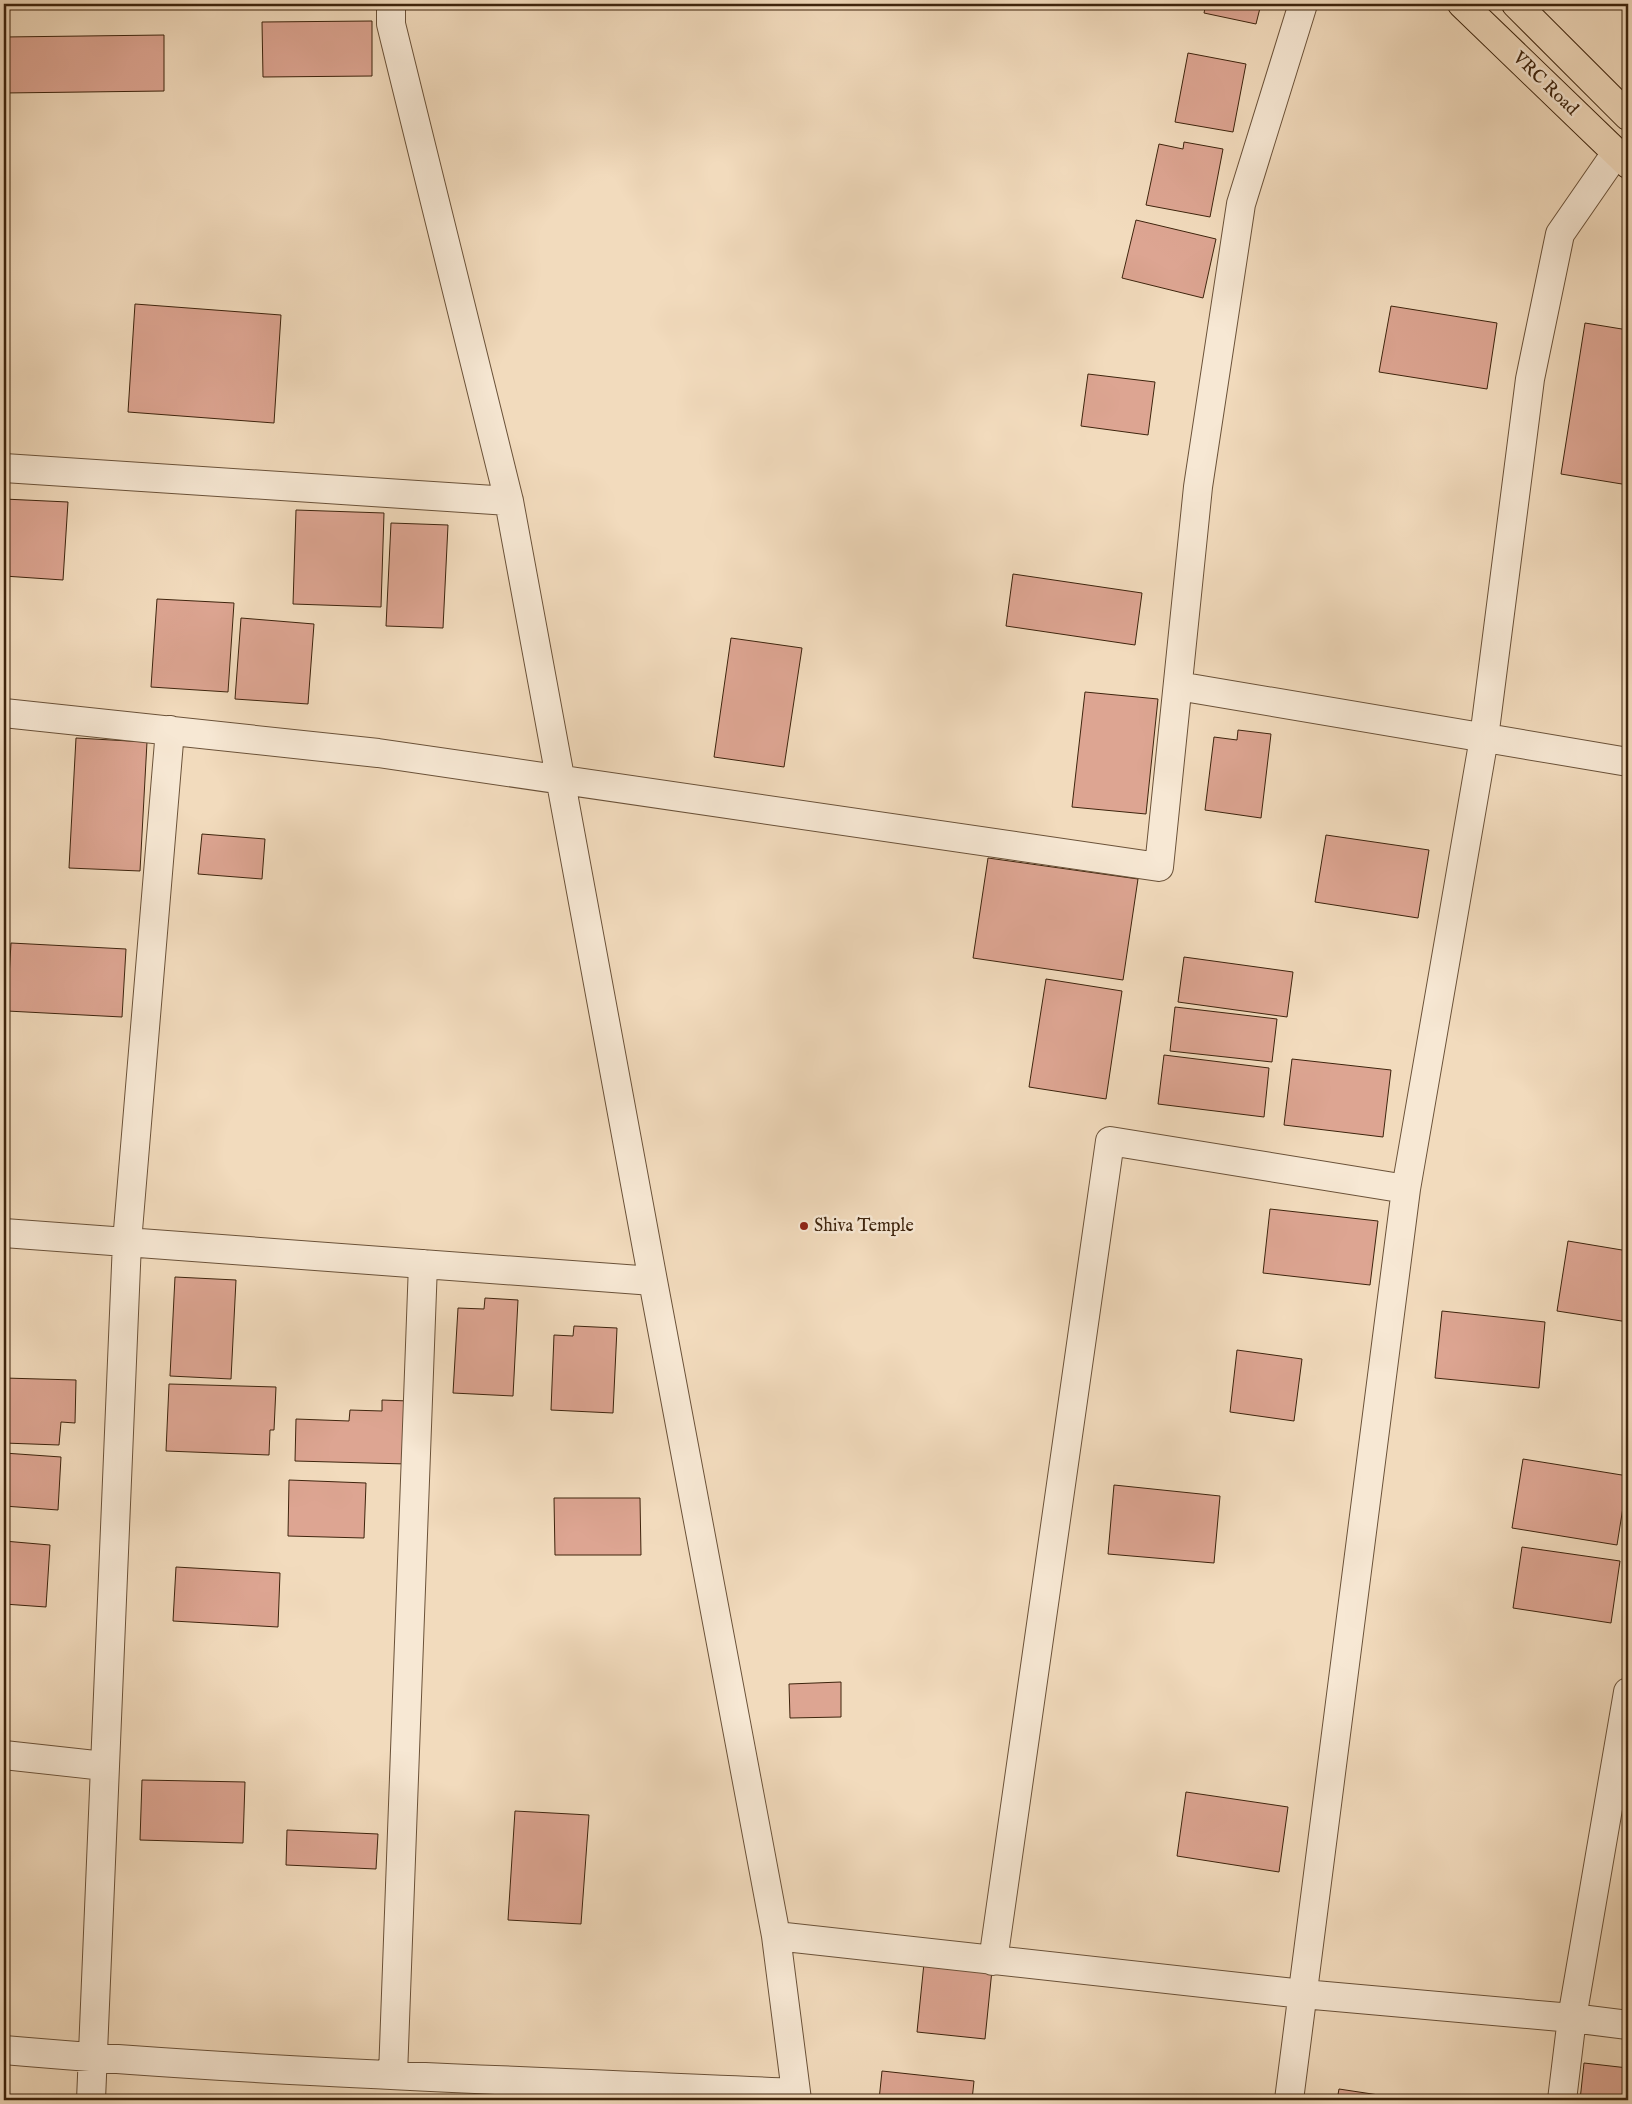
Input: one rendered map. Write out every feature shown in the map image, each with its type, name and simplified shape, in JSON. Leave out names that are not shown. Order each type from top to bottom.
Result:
[{"type":"main road","name":"VRC Road","points":[[1462,4],[1622,158]]},
{"type":"main road","points":[[1516,4],[1628,116]]},
{"type":"street","points":[[4,2050],[393,2075],[796,2097],[776,1936],[509,501],[394,33],[390,4]]},
{"type":"street","points":[[4,713],[378,752],[1160,867],[1198,487],[1241,204],[1303,4]]},
{"type":"street","points":[[1288,2100],[1406,1188],[1484,738],[1530,379],[1560,234],[1622,158]]},
{"type":"street","points":[[4,468],[509,501]]},
{"type":"street","points":[[1178,686],[1628,762]]},
{"type":"street","points":[[91,2100],[127,1242],[170,730]]},
{"type":"street","points":[[992,1961],[1110,1141],[1406,1188]]},
{"type":"street","points":[[4,1233],[653,1281]]},
{"type":"street","points":[[393,2075],[423,1264]]},
{"type":"street","points":[[1562,2100],[1572,2018],[1628,1692]]},
{"type":"street","points":[[4,1755],[104,1766]]},
{"type":"street","points":[[776,1936],[1303,1994],[1572,2018],[1628,2025]]},
{"type":"building","points":[[1206,4],[1261,4],[1256,24],[1204,13]]},
{"type":"building","points":[[372,21],[372,76],[263,77],[262,22]]},
{"type":"building","points":[[164,35],[164,91],[4,93],[4,37]]},
{"type":"building","points":[[1188,53],[1246,64],[1233,132],[1175,122]]},
{"type":"building","points":[[4,130],[6,273],[4,274]]},
{"type":"building","points":[[1184,142],[1223,149],[1210,217],[1146,205],[1159,144],[1183,149]]},
{"type":"building","points":[[1136,220],[1216,239],[1203,298],[1122,278]]},
{"type":"building","points":[[135,304],[281,315],[274,423],[128,412]]},
{"type":"building","points":[[1391,306],[1497,323],[1487,389],[1379,372]]},
{"type":"building","points":[[1585,323],[1628,330],[1628,485],[1561,474]]},
{"type":"building","points":[[1088,374],[1155,382],[1148,435],[1081,426]]},
{"type":"building","points":[[4,499],[68,502],[63,580],[4,576]]},
{"type":"building","points":[[296,510],[384,513],[381,607],[293,604]]},
{"type":"building","points":[[391,523],[448,525],[443,628],[386,626]]},
{"type":"building","points":[[1013,574],[1142,593],[1135,645],[1006,626]]},
{"type":"building","points":[[157,599],[234,603],[228,692],[151,687]]},
{"type":"building","points":[[241,618],[314,624],[308,704],[235,699]]},
{"type":"building","points":[[731,638],[802,648],[784,767],[714,757]]},
{"type":"building","points":[[1085,692],[1158,699],[1146,814],[1072,807]]},
{"type":"building","points":[[1238,730],[1271,734],[1261,818],[1205,810],[1214,737],[1237,740]]},
{"type":"building","points":[[76,738],[147,742],[140,871],[69,868]]},
{"type":"building","points":[[202,834],[265,839],[262,879],[198,874]]},
{"type":"building","points":[[1326,835],[1429,850],[1418,918],[1315,902]]},
{"type":"building","points":[[988,858],[1138,879],[1123,980],[973,958]]},
{"type":"building","points":[[11,943],[126,949],[122,1017],[7,1011]]},
{"type":"building","points":[[1184,957],[1293,972],[1287,1017],[1178,1002]]},
{"type":"building","points":[[1046,979],[1122,991],[1106,1099],[1029,1087]]},
{"type":"building","points":[[1175,1007],[1277,1019],[1272,1062],[1170,1051]]},
{"type":"building","points":[[1628,1018],[1628,1043],[1625,1043]]},
{"type":"building","points":[[1164,1055],[1269,1068],[1264,1117],[1158,1104]]},
{"type":"building","points":[[1292,1059],[1391,1070],[1383,1137],[1284,1125]]},
{"type":"building","points":[[1270,1209],[1378,1221],[1370,1285],[1263,1273]]},
{"type":"building","points":[[1568,1241],[1628,1251],[1628,1322],[1557,1311]]},
{"type":"building","points":[[175,1277],[236,1280],[231,1379],[170,1376]]},
{"type":"building","points":[[485,1298],[518,1300],[513,1396],[453,1393],[458,1308],[484,1309]]},
{"type":"building","points":[[1442,1311],[1545,1322],[1539,1388],[1435,1378]]},
{"type":"building","points":[[574,1326],[617,1328],[613,1413],[551,1410],[554,1335],[573,1336]]},
{"type":"building","points":[[1237,1350],[1302,1359],[1294,1421],[1230,1412]]},
{"type":"building","points":[[4,1378],[76,1380],[75,1423],[61,1422],[59,1445],[4,1443]]},
{"type":"building","points":[[169,1384],[276,1387],[274,1430],[270,1430],[269,1455],[166,1451]]},
{"type":"building","points":[[382,1400],[409,1401],[407,1464],[295,1461],[296,1419],[349,1421],[350,1410],[382,1411]]},
{"type":"building","points":[[4,1453],[61,1457],[58,1510],[4,1506]]},
{"type":"building","points":[[1523,1459],[1628,1476],[1617,1545],[1512,1528]]},
{"type":"building","points":[[289,1480],[366,1483],[364,1538],[288,1536]]},
{"type":"building","points":[[1114,1485],[1220,1496],[1214,1563],[1108,1554]]},
{"type":"building","points":[[554,1498],[640,1498],[641,1555],[555,1555]]},
{"type":"building","points":[[4,1541],[50,1545],[46,1607],[4,1604]]},
{"type":"building","points":[[1522,1547],[1620,1561],[1611,1623],[1513,1608]]},
{"type":"building","points":[[176,1567],[280,1573],[278,1627],[173,1621]]},
{"type":"building","points":[[841,1682],[841,1717],[790,1718],[789,1684]]},
{"type":"building","points":[[142,1780],[245,1782],[243,1843],[140,1840]]},
{"type":"building","points":[[1186,1792],[1288,1807],[1279,1872],[1177,1856]]},
{"type":"building","points":[[515,1811],[589,1815],[581,1924],[508,1920]]},
{"type":"building","points":[[287,1830],[378,1834],[376,1869],[286,1865]]},
{"type":"building","points":[[924,1963],[992,1970],[985,2039],[917,2032]]},
{"type":"building","points":[[1584,2063],[1628,2068],[1628,2100],[1580,2100]]},
{"type":"building","points":[[882,2071],[974,2081],[972,2100],[879,2100]]},
{"type":"building","points":[[1339,2089],[1412,2100],[1337,2100]]},
{"type":"place","name":"Shiva Temple","points":[[804,1226]]}]
